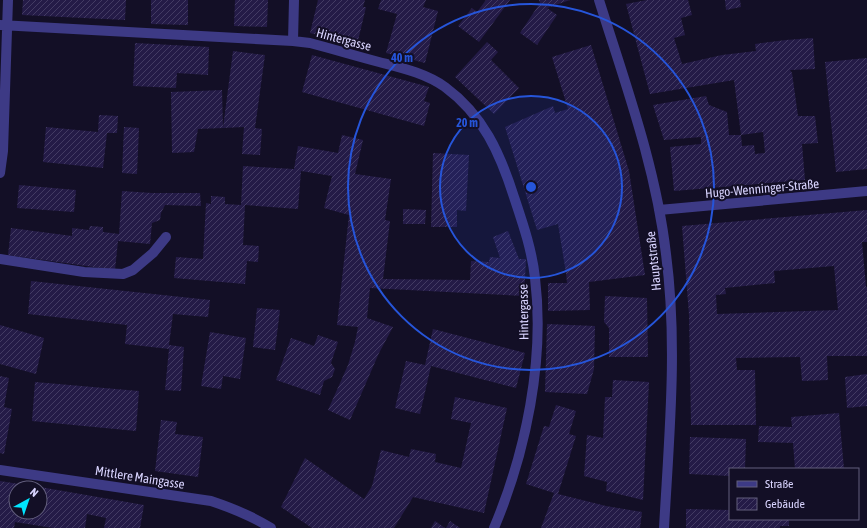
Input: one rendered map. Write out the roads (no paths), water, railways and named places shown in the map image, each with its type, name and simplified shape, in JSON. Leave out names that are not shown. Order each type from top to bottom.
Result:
[{"type":"street","points":[[0,172],[3,151],[4,26],[8,0]]},
{"type":"street","points":[[294,0],[294,41]]},
{"type":"street","name":"Hauptstraße","points":[[599,0],[641,134],[659,210],[666,254],[670,308],[672,381],[664,528]]},
{"type":"street","name":"Hintergasse","points":[[4,26],[310,43],[412,71],[430,78],[445,87],[460,100],[483,125],[496,148],[506,173],[529,244],[535,276],[537,302],[536,361],[524,434],[513,478],[494,528]]},
{"type":"street","name":"Hugo-Wenninger-Straße","points":[[659,210],[867,191]]},
{"type":"street","points":[[0,260],[84,272],[123,274],[133,270],[153,253],[166,237]]},
{"type":"street","name":"Mittlere Maingasse","points":[[0,470],[211,501],[261,521],[271,528]]}]
